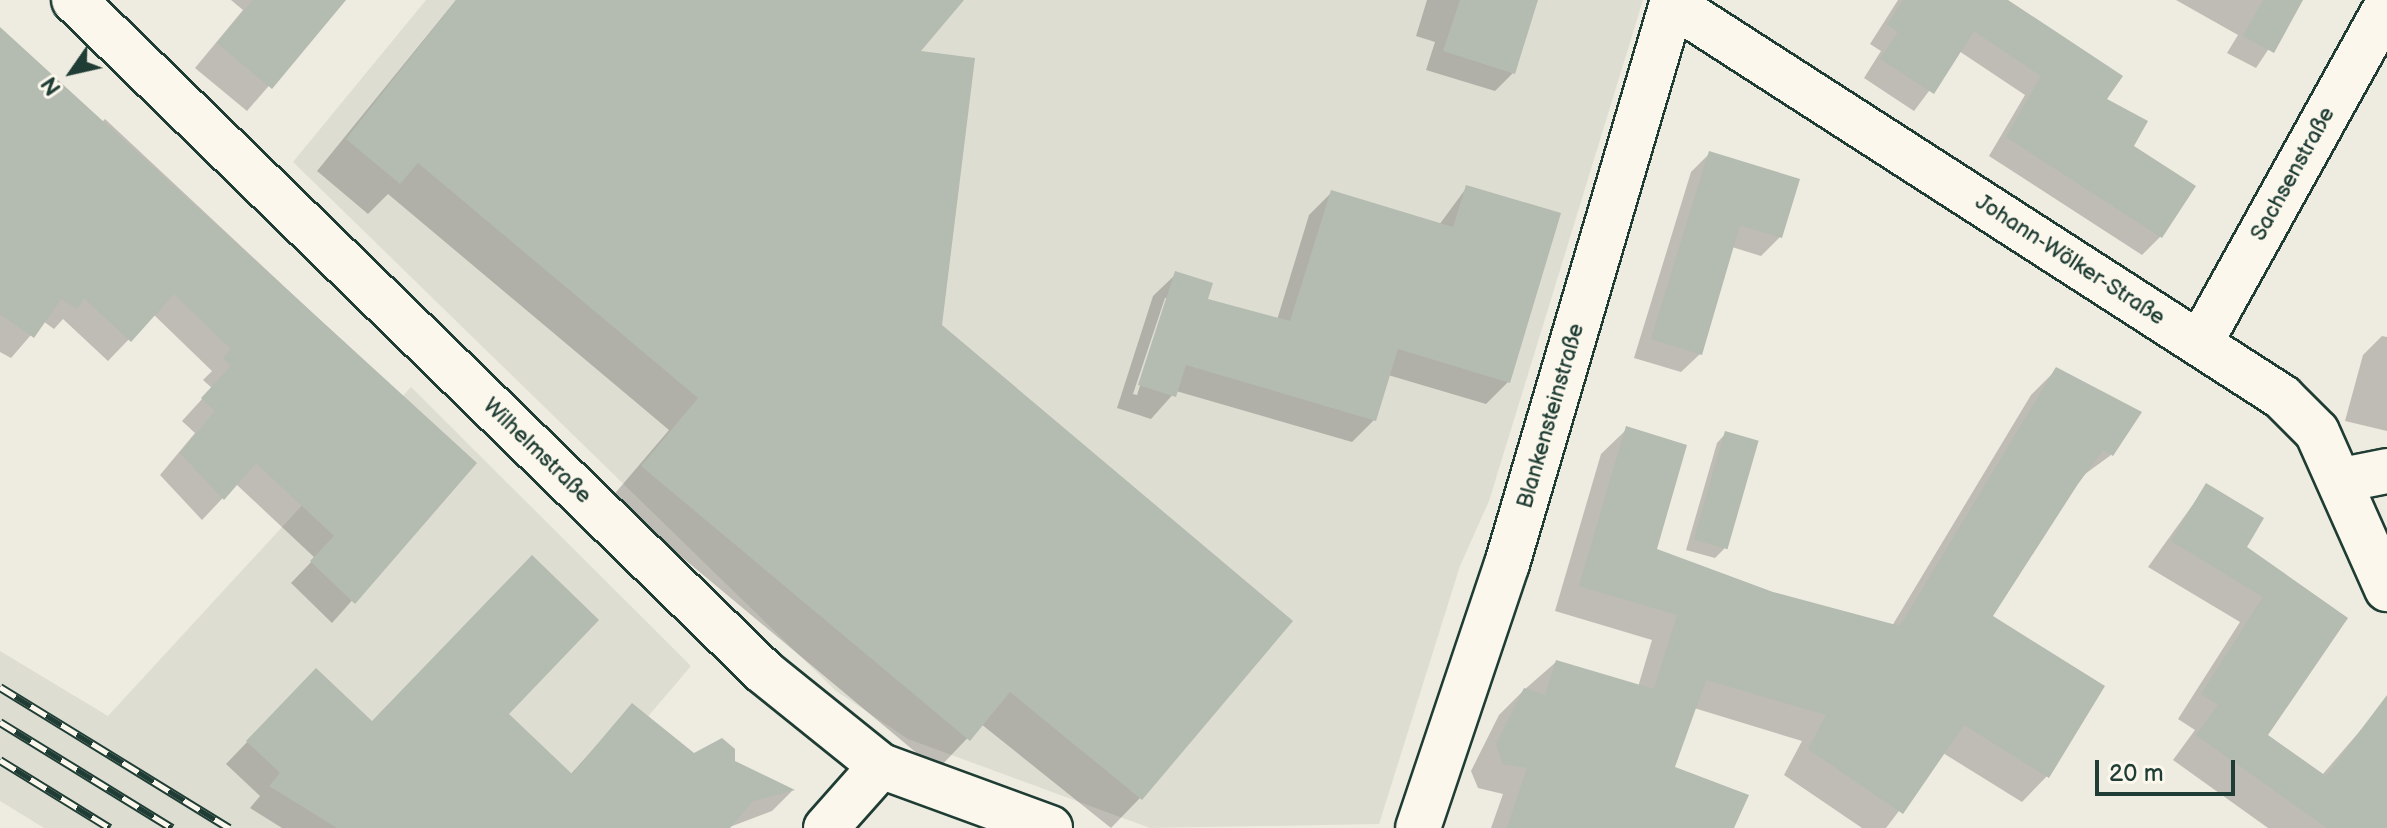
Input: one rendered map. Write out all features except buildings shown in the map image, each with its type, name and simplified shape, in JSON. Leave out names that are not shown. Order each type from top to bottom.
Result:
[{"type":"street","name":"Johann-Wölker-Straße","points":[[1672,2],[2282,397],[2317,432],[2342,480],[2387,589]]},
{"type":"street","name":"Blankensteinstraße","points":[[1418,828],[1507,564],[1672,2]]},
{"type":"street","name":"Sachsenstraße","points":[[2200,343],[2387,6]]},
{"type":"street","name":"Wilhelmstraße","points":[[103,10],[764,672],[881,766],[1050,828]]},
{"type":"street","points":[[2342,480],[2387,471]]},
{"type":"street","points":[[826,828],[881,766]]},
{"type":"shaded area","points":[[426,0],[1643,0],[1489,501],[1460,566],[1379,824],[1150,828],[908,739],[836,691],[293,162]]},
{"type":"shaded area","points":[[411,387],[691,666],[553,828],[44,828],[0,801],[0,651],[108,716]]},
{"type":"railway","points":[[0,687],[229,828]]},
{"type":"railway","points":[[0,722],[172,828]]},
{"type":"railway","points":[[0,760],[110,828]]}]
